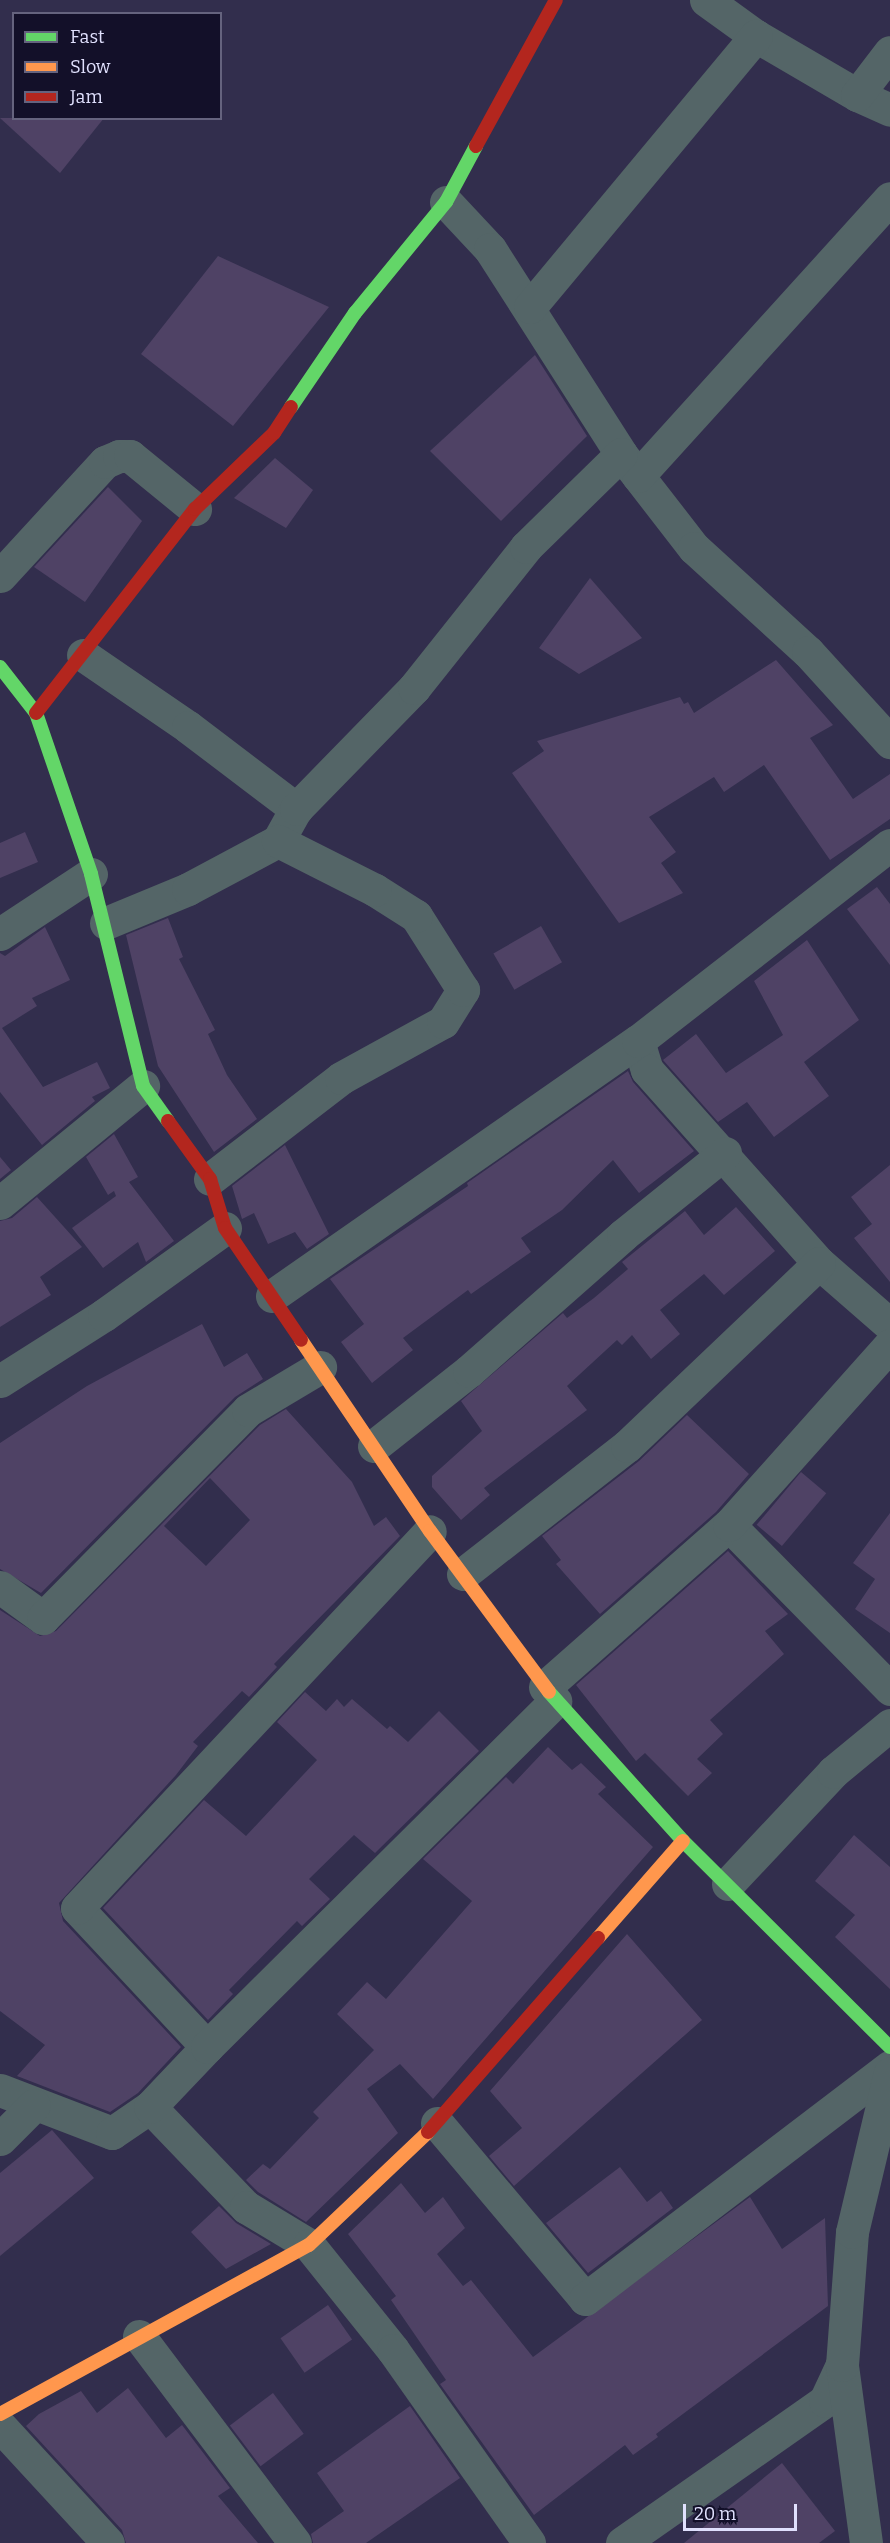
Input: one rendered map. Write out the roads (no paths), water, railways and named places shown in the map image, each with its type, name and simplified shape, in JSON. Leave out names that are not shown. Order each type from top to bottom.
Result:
[{"type":"street","points":[[36,713],[83,655],[140,575],[195,509],[274,433],[355,313],[446,202],[556,0]]},
{"type":"street","points":[[706,0],[756,36],[857,95],[890,110]]},
{"type":"street","points":[[530,307],[756,36]]},
{"type":"street","points":[[857,95],[890,52]]},
{"type":"street","points":[[106,923],[188,889],[278,841],[296,809],[414,688],[526,547],[629,465],[890,198]]},
{"type":"street","points":[[446,202],[490,249],[530,307],[629,465],[694,548],[808,652],[890,742]]},
{"type":"street","points":[[0,576],[105,462],[118,456],[130,456],[195,509]]},
{"type":"street","points":[[83,655],[188,727],[296,809]]},
{"type":"street","points":[[0,668],[36,713],[92,874],[106,923],[143,1086],[210,1179],[225,1228],[430,1531],[551,1694],[683,1840],[890,2047]]},
{"type":"street","points":[[210,1179],[341,1077],[443,1022],[463,990],[416,916],[375,890],[278,841]]},
{"type":"street","points":[[272,1296],[638,1041],[887,852]]},
{"type":"street","points":[[0,934],[92,874]]},
{"type":"street","points":[[638,1041],[647,1070],[725,1153],[819,1263],[890,1325]]},
{"type":"street","points":[[0,1203],[143,1086]]},
{"type":"street","points":[[374,1446],[469,1371],[623,1235],[725,1153]]},
{"type":"street","points":[[0,1381],[104,1315],[225,1228]]},
{"type":"street","points":[[463,1574],[627,1446],[819,1263]]},
{"type":"street","points":[[0,2090],[34,2105],[112,2133],[150,2108],[551,1694],[729,1525],[890,1345]]},
{"type":"street","points":[[0,1587],[43,1618],[248,1410],[320,1367]]},
{"type":"street","points":[[729,1525],[890,1689]]},
{"type":"street","points":[[207,2047],[77,1908],[430,1531]]},
{"type":"street","points":[[728,1884],[833,1772],[890,1725]]},
{"type":"street","points":[[0,2414],[309,2245],[437,2123],[683,1840]]},
{"type":"street","points":[[437,2123],[585,2299],[890,2067]]},
{"type":"street","points":[[866,2543],[842,2365],[852,2232],[890,2073]]},
{"type":"street","points":[[0,2139],[34,2105]]},
{"type":"street","points":[[150,2108],[246,2207],[309,2245],[393,2350],[529,2543]]},
{"type":"street","points":[[139,2336],[296,2543]]},
{"type":"street","points":[[622,2543],[825,2401],[842,2365]]},
{"type":"street","points":[[0,2426],[108,2543]]},
{"type":"street","points":[[872,2543],[890,2531]]}]
